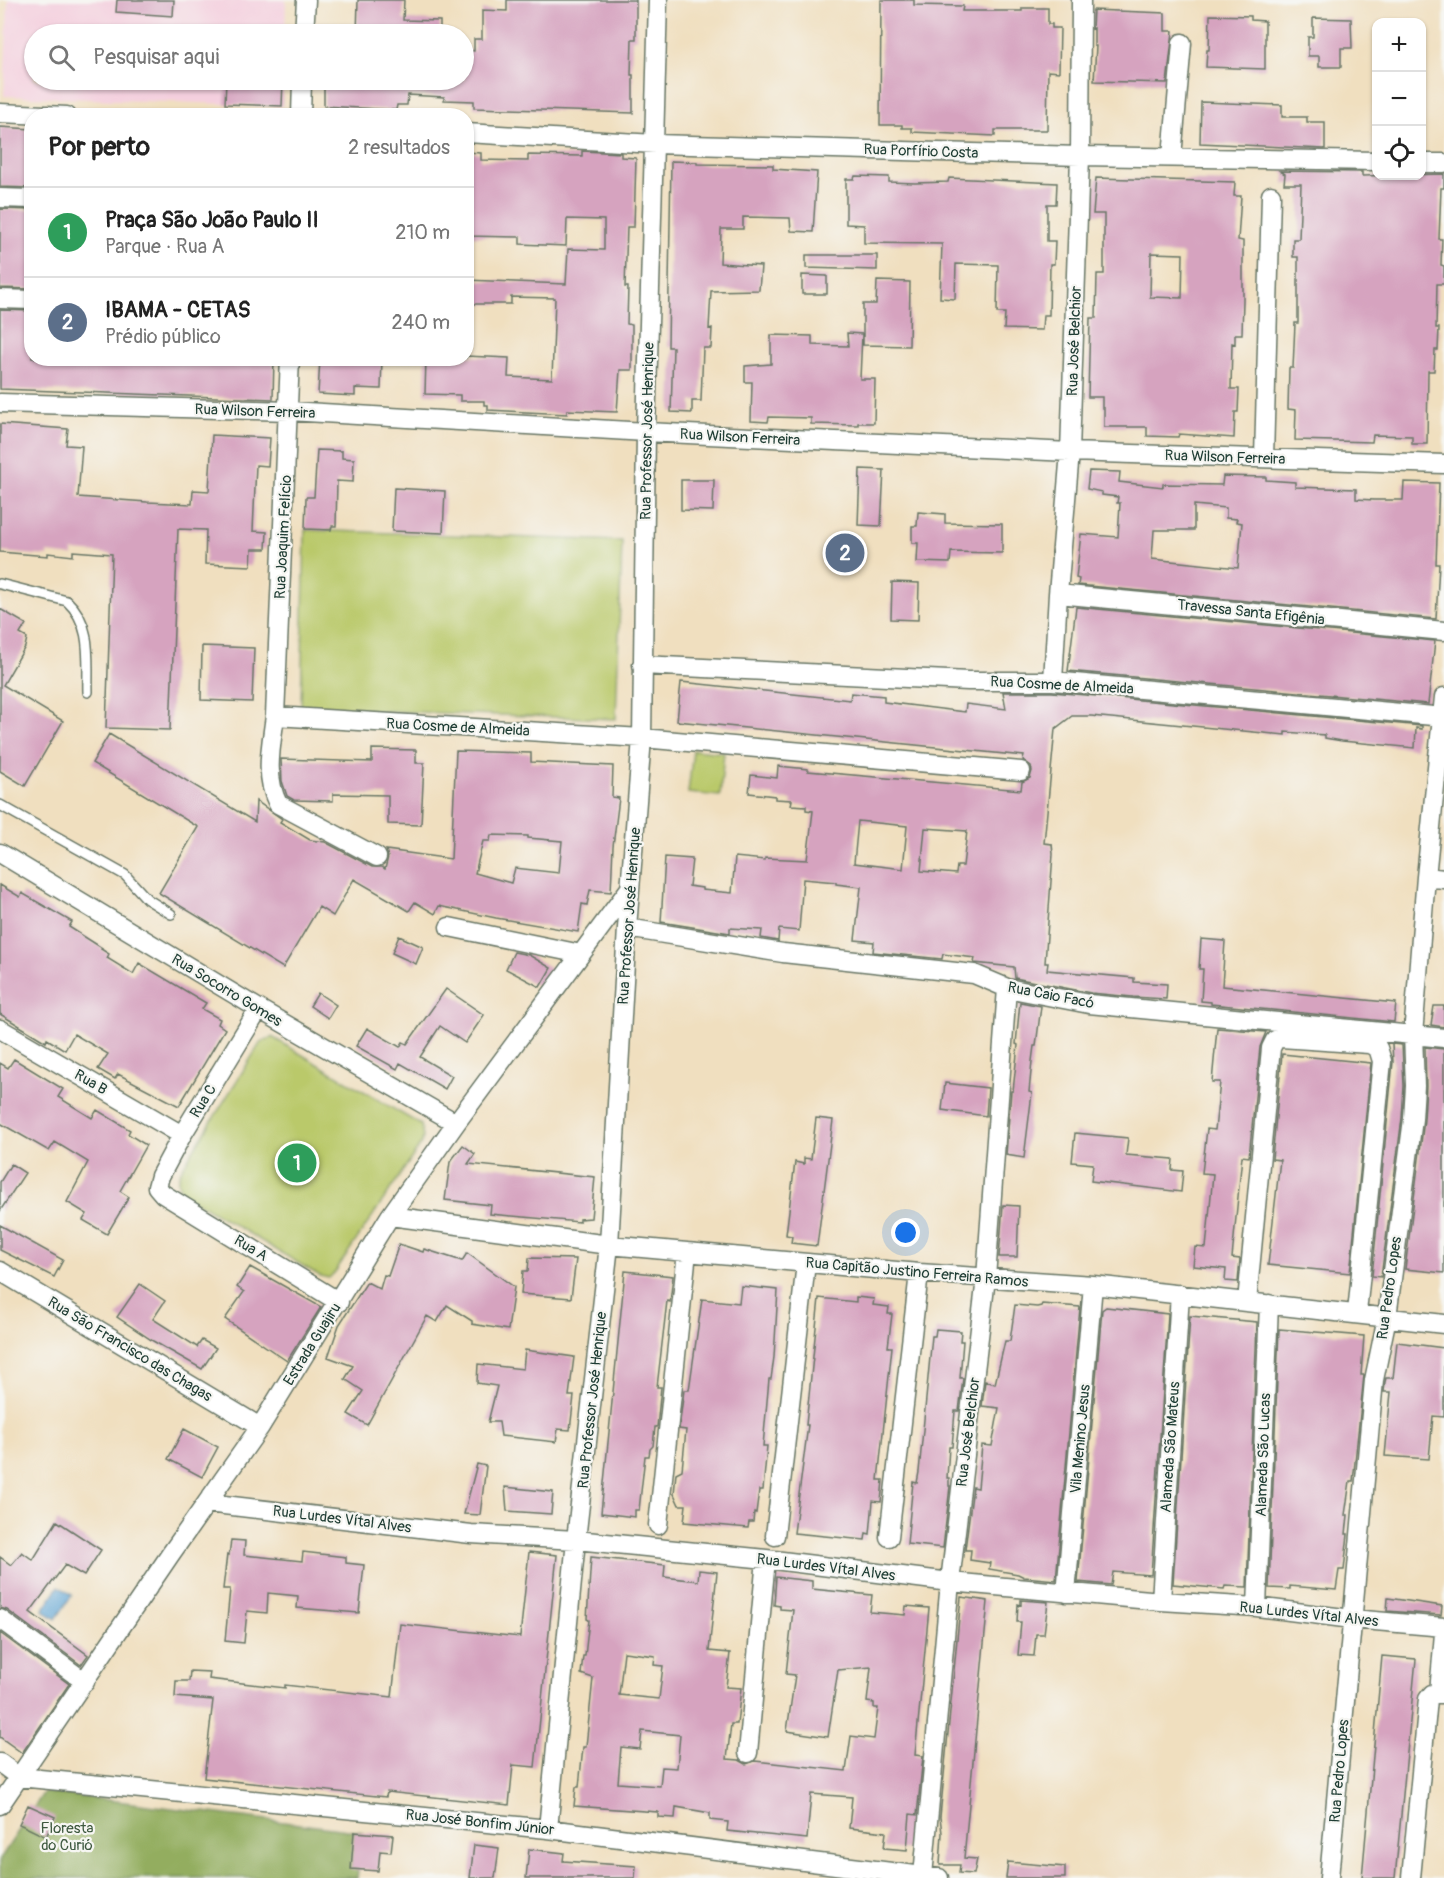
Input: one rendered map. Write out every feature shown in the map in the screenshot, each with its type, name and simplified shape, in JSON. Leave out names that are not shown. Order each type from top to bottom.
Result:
[{"type":"street","points":[[305,24],[306,0]]},
{"type":"street","name":"Rua Professor José Henrique","points":[[548,1829],[576,1540],[609,1245],[627,928],[642,738],[646,432],[658,0]]},
{"type":"street","name":"Rua José Belchior","points":[[1053,681],[1070,452],[1080,156],[1081,0]]},
{"type":"street","points":[[1172,157],[1182,43]]},
{"type":"street","points":[[301,108],[302,90]]},
{"type":"street","points":[[0,113],[24,114]]},
{"type":"street","name":"Rua Porfírio Costa","points":[[474,134],[654,144],[1080,156],[1372,161]]},
{"type":"street","points":[[1426,163],[1444,163]]},
{"type":"street","points":[[1264,458],[1271,195]]},
{"type":"street","points":[[0,198],[24,199]]},
{"type":"street","points":[[0,299],[24,300]]},
{"type":"street","name":"Rua Joaquim Felício","points":[[290,366],[270,760],[271,789],[278,804],[377,857]]},
{"type":"street","name":"Rua Wilson Ferreira","points":[[0,403],[289,411],[646,432],[1070,452],[1444,464]]},
{"type":"street","name":"Travessa Santa Efigênia","points":[[1058,594],[1444,631]]},
{"type":"street","name":"Rua Cosme de Almeida","points":[[642,665],[957,680],[1053,681],[1443,717]]},
{"type":"street","name":"Rua Pedro Lopes","points":[[1329,1878],[1374,1380],[1387,1317],[1413,1119],[1415,1086],[1413,1035],[1444,697]]},
{"type":"street","name":"Rua Cosme de Almeida","points":[[274,716],[642,738],[1022,771]]},
{"type":"street","name":"Rua Socorro Gomes","points":[[0,853],[259,1009],[456,1123]]},
{"type":"street","points":[[1426,877],[1444,879]]},
{"type":"street","name":"Estrada Guajiru","points":[[0,1805],[260,1427],[390,1216],[630,888]]},
{"type":"street","points":[[449,927],[581,954]]},
{"type":"street","name":"Rua Caio Facó","points":[[627,928],[783,953],[956,971],[974,974],[1006,988],[1089,1004],[1444,1038]]},
{"type":"street","name":"Rua José Belchior","points":[[931,1877],[951,1582],[986,1278],[1006,988]]},
{"type":"street","name":"Rua C","points":[[163,1194],[157,1187],[157,1182],[182,1135],[259,1009]]},
{"type":"street","name":"Rua B","points":[[0,1029],[182,1135]]},
{"type":"street","points":[[1247,1302],[1271,1048],[1275,1040],[1281,1038],[1369,1044],[1378,1048],[1382,1061],[1357,1313]]},
{"type":"street","name":"Rua A","points":[[163,1194],[339,1302]]},
{"type":"street","name":"Rua Capitão Justino Ferreira Ramos","points":[[390,1216],[609,1245],[919,1273],[1180,1293],[1444,1323]]},
{"type":"street","points":[[658,1525],[687,1252]]},
{"type":"street","points":[[775,1536],[806,1263]]},
{"type":"street","name":"Rua São Francisco das Chagas","points":[[0,1271],[260,1427]]},
{"type":"street","points":[[890,1537],[919,1273]]},
{"type":"street","name":"Vila Menino Jesus","points":[[1066,1593],[1094,1285]]},
{"type":"street","name":"Alameda São Mateus","points":[[1161,1601],[1180,1293]]},
{"type":"street","name":"Alameda São Lucas","points":[[1257,1607],[1269,1304]]},
{"type":"street","name":"Rua Lurdes Vítal Alves","points":[[207,1503],[471,1534],[576,1540],[766,1559],[951,1582],[1161,1601],[1257,1607],[1444,1628]]},
{"type":"street","points":[[748,1753],[766,1559]]},
{"type":"street","points":[[0,1619],[85,1682]]},
{"type":"street","points":[[1411,1878],[1428,1699],[1432,1694],[1442,1693],[1444,1633]]},
{"type":"street","points":[[0,1763],[19,1777]]},
{"type":"street","name":"Rua José Bonfim Júnior","points":[[19,1777],[548,1829],[931,1877]]},
{"type":"lane","points":[[0,584],[67,602],[75,609],[83,623],[87,640],[88,692]]},
{"type":"lane","points":[[0,805],[125,874],[147,899],[171,914]]},
{"type":"shaded area","points":[[8,0],[286,0],[285,24],[24,24],[24,90],[283,90],[282,106],[4,96]]},
{"type":"green space","points":[[305,530],[622,541],[616,719],[301,708]]},
{"type":"green space","points":[[693,750],[724,753],[720,796],[688,793]]},
{"type":"green space","points":[[272,1037],[421,1125],[423,1138],[421,1144],[329,1278],[320,1276],[188,1197],[179,1186],[179,1176],[184,1166],[261,1042]]},
{"type":"green space","name":"Floresta do Curió","points":[[44,1792],[363,1832],[357,1878],[0,1878],[0,1859]]},
{"type":"water","points":[[59,1586],[72,1595],[56,1619],[43,1610]]},
{"type":"building","points":[[117,0],[174,0],[173,16],[116,12]]},
{"type":"building","points":[[358,0],[404,0],[403,20],[440,21],[440,24],[357,24]]},
{"type":"building","points":[[507,0],[636,0],[636,39],[632,39],[631,75],[633,75],[633,113],[474,108],[474,101],[408,95],[407,105],[397,105],[396,108],[324,106],[324,90],[474,90],[474,39],[482,39],[482,10],[507,11]]},
{"type":"building","points":[[881,0],[914,0],[914,5],[963,6],[962,11],[1022,11],[1022,8],[1048,8],[1048,24],[1052,24],[1052,28],[1060,28],[1059,72],[1048,71],[1047,130],[995,130],[995,136],[912,132],[912,128],[902,128],[902,125],[880,125]]},
{"type":"building","points":[[1093,10],[1165,13],[1165,31],[1173,31],[1167,83],[1094,81],[1096,46],[1094,46],[1094,28],[1092,29]]},
{"type":"building","points":[[1210,15],[1251,16],[1251,20],[1265,21],[1265,69],[1206,67]]},
{"type":"building","points":[[1313,18],[1351,19],[1352,48],[1341,48],[1341,67],[1319,67],[1319,56],[1308,56],[1308,37],[1313,37]]},
{"type":"building","points":[[226,90],[283,90],[282,106],[225,104]]},
{"type":"building","points":[[1201,102],[1282,105],[1282,117],[1307,117],[1307,122],[1325,122],[1325,149],[1200,143]]},
{"type":"building","points":[[0,127],[24,128],[24,188],[0,187]]},
{"type":"building","points":[[582,151],[621,153],[621,157],[636,158],[634,227],[627,227],[625,287],[628,287],[627,324],[632,325],[632,370],[620,370],[617,412],[567,410],[567,414],[488,410],[488,405],[484,405],[484,401],[460,401],[460,395],[425,394],[426,366],[474,366],[474,356],[509,358],[508,377],[552,379],[555,298],[511,297],[511,304],[474,304],[474,280],[566,284],[568,249],[604,250],[604,220],[567,219],[566,246],[520,244],[520,237],[474,236],[474,153],[481,153],[481,160],[528,161],[528,155],[582,156]]},
{"type":"building","points":[[671,161],[697,162],[697,164],[773,165],[773,169],[817,172],[813,232],[791,231],[790,218],[743,217],[743,229],[721,229],[720,263],[761,266],[759,290],[711,291],[709,329],[712,328],[711,348],[703,348],[701,401],[692,401],[692,413],[671,412],[673,347],[668,347]]},
{"type":"building","points":[[1280,171],[1362,172],[1362,176],[1372,176],[1372,180],[1426,180],[1426,174],[1444,174],[1444,188],[1441,188],[1439,239],[1442,239],[1441,265],[1444,266],[1444,284],[1437,284],[1438,350],[1435,350],[1434,371],[1428,371],[1427,444],[1412,444],[1412,436],[1373,435],[1372,442],[1295,440],[1296,410],[1288,409],[1289,368],[1293,368],[1295,323],[1298,323],[1298,257],[1293,257],[1293,239],[1299,239],[1301,184],[1284,184],[1285,174]]},
{"type":"building","points":[[855,176],[889,177],[889,182],[915,183],[948,182],[949,178],[1057,183],[1056,204],[1047,204],[1047,241],[1055,241],[1054,264],[1050,264],[1049,315],[1043,315],[1042,330],[1004,329],[1005,313],[997,313],[998,265],[956,264],[955,299],[940,298],[942,244],[864,243],[864,225],[846,224],[846,179],[854,179]]},
{"type":"building","points":[[1096,178],[1235,182],[1234,196],[1241,196],[1238,240],[1243,241],[1243,300],[1242,334],[1235,334],[1235,344],[1232,343],[1231,389],[1239,389],[1234,438],[1179,434],[1178,437],[1147,436],[1147,427],[1104,427],[1102,397],[1088,397],[1090,318],[1096,318],[1097,274],[1104,274],[1104,214],[1093,214]],"holes":[[[1151,253],[1183,254],[1182,298],[1150,297]]]},
{"type":"building","points":[[0,209],[24,210],[24,289],[0,288]]},
{"type":"building","points":[[806,255],[877,255],[877,270],[806,268]]},
{"type":"building","points":[[802,275],[827,276],[827,294],[802,294]]},
{"type":"building","points":[[877,281],[910,282],[909,346],[863,345],[863,304],[876,304]]},
{"type":"building","points":[[0,310],[24,311],[24,366],[274,366],[273,399],[0,389]]},
{"type":"building","points":[[847,333],[862,334],[860,379],[875,379],[874,423],[811,424],[811,418],[769,417],[768,422],[751,421],[752,382],[745,382],[745,366],[771,364],[771,335],[812,336],[812,345],[848,346]]},
{"type":"building","points":[[320,366],[382,366],[381,389],[355,388],[355,396],[318,394]]},
{"type":"building","points":[[0,424],[68,429],[66,445],[82,446],[78,497],[147,502],[192,504],[193,490],[209,491],[212,435],[270,438],[268,466],[256,465],[253,531],[267,532],[266,549],[252,549],[251,566],[205,564],[206,530],[178,529],[170,730],[106,728],[112,554],[73,551],[73,556],[48,553],[48,556],[0,552]]},
{"type":"building","points":[[317,450],[342,451],[342,458],[354,459],[353,482],[337,481],[336,526],[332,526],[331,530],[305,529],[306,497],[314,497]]},
{"type":"building","points":[[860,469],[884,470],[881,526],[858,525]]},
{"type":"building","points":[[1089,471],[1120,472],[1119,482],[1163,487],[1163,484],[1222,485],[1223,476],[1266,477],[1266,480],[1295,482],[1295,487],[1356,489],[1356,499],[1374,500],[1403,500],[1404,482],[1439,483],[1436,619],[1078,585],[1079,579],[1076,578],[1081,534],[1118,537],[1120,503],[1117,503],[1118,497],[1102,495],[1102,492],[1087,489]],"holes":[[[1194,505],[1226,508],[1226,518],[1237,519],[1236,522],[1242,523],[1238,568],[1152,559],[1154,530],[1194,530]]]},
{"type":"building","points":[[681,480],[714,480],[713,511],[681,510]]},
{"type":"building","points":[[394,488],[445,491],[443,533],[392,531]]},
{"type":"building","points":[[918,512],[945,514],[945,523],[1002,524],[1002,553],[951,552],[950,563],[917,562],[918,543],[912,543],[912,526],[917,526]]},
{"type":"building","points":[[892,582],[919,583],[918,620],[891,619]]},
{"type":"building","points":[[1076,607],[1435,641],[1428,704],[1068,671]]},
{"type":"building","points":[[0,609],[26,624],[20,634],[27,638],[25,647],[3,685],[63,721],[25,786],[0,771]]},
{"type":"building","points":[[202,646],[254,648],[252,702],[201,700]]},
{"type":"building","points":[[681,682],[850,700],[851,693],[884,696],[884,702],[965,712],[966,704],[1006,709],[1003,692],[1052,692],[1422,726],[1422,729],[1416,728],[1415,748],[1342,741],[1325,738],[1325,735],[1285,732],[1285,735],[1091,716],[1072,716],[1055,729],[1044,843],[1052,844],[1053,854],[1045,963],[1048,963],[1047,970],[1134,978],[1134,982],[1167,984],[1166,999],[1091,993],[1015,978],[1014,967],[974,963],[975,958],[943,954],[942,959],[873,952],[874,942],[855,940],[861,887],[836,884],[836,882],[803,879],[799,931],[779,929],[778,941],[761,938],[762,930],[730,928],[730,933],[661,922],[665,857],[692,859],[689,886],[702,888],[702,890],[732,893],[735,857],[807,860],[813,811],[806,810],[806,806],[791,805],[792,800],[749,793],[751,775],[777,778],[778,766],[808,769],[808,771],[1021,790],[1022,782],[1030,778],[1032,771],[1031,766],[1023,760],[1024,756],[677,721]],"holes":[[[858,821],[907,826],[903,869],[854,863]],[[925,828],[967,831],[963,866],[957,866],[956,874],[921,871]]]},
{"type":"building","points":[[109,734],[255,822],[256,801],[282,819],[280,822],[310,840],[325,842],[372,867],[385,869],[388,857],[386,850],[451,859],[456,751],[531,753],[531,762],[613,766],[612,797],[619,798],[613,846],[611,892],[590,890],[587,905],[582,904],[578,932],[439,906],[435,914],[415,902],[409,911],[354,879],[333,916],[319,907],[283,968],[159,893],[198,827],[92,763]],"holes":[[[491,835],[528,836],[528,838],[562,841],[559,873],[515,868],[511,883],[475,873],[483,841],[490,841]]]},
{"type":"building","points":[[372,749],[416,750],[416,763],[424,763],[421,825],[388,824],[388,795],[333,794],[333,801],[294,800],[287,796],[282,781],[281,759],[372,762]]},
{"type":"building","points":[[0,885],[20,897],[22,893],[72,922],[69,927],[102,948],[109,954],[107,958],[133,974],[139,963],[206,1003],[202,1009],[220,1019],[218,1024],[225,1029],[179,1106],[118,1074],[115,1079],[98,1069],[108,1054],[74,1034],[65,1050],[47,1039],[46,1042],[0,1014]]},
{"type":"building","points":[[399,936],[423,947],[416,964],[392,953]]},
{"type":"building","points":[[1201,939],[1225,941],[1222,986],[1396,1003],[1394,1022],[1211,1004],[1211,1002],[1201,1001],[1203,969],[1199,969]]},
{"type":"building","points":[[514,952],[529,955],[551,968],[540,987],[506,969]]},
{"type":"building","points":[[446,989],[484,1015],[465,1043],[440,1026],[420,1057],[452,1076],[445,1089],[400,1063],[397,1069],[356,1046],[367,1028],[400,1047],[403,1042],[407,1044]]},
{"type":"building","points":[[318,993],[336,1005],[328,1018],[310,1006]]},
{"type":"building","points":[[1020,1002],[1041,1006],[1032,1061],[1029,1092],[1032,1093],[1024,1158],[1006,1155],[1011,1091],[1013,1091],[1018,1045],[1016,1044]]},
{"type":"building","points":[[1434,1006],[1444,1006],[1444,1027],[1431,1025]]},
{"type":"building","points":[[1217,1028],[1266,1032],[1260,1047],[1249,1157],[1242,1156],[1232,1258],[1240,1259],[1238,1282],[1225,1281],[1226,1269],[1193,1266],[1195,1247],[1206,1248],[1213,1174],[1202,1173],[1207,1129],[1215,1130],[1220,1082],[1212,1082]]},
{"type":"building","points":[[1392,1044],[1402,1045],[1404,1086],[1402,1118],[1381,1277],[1372,1276],[1393,1062]]},
{"type":"building","points":[[1425,1047],[1444,1049],[1444,1273],[1405,1269],[1424,1120]]},
{"type":"building","points":[[1282,1054],[1371,1063],[1350,1273],[1268,1265],[1280,1160],[1272,1159]]},
{"type":"building","points":[[14,1059],[63,1089],[58,1097],[92,1118],[97,1110],[130,1130],[128,1134],[146,1145],[120,1191],[129,1197],[107,1234],[83,1220],[87,1214],[67,1202],[88,1162],[55,1142],[49,1151],[0,1123],[0,1063],[8,1068]]},
{"type":"building","points":[[945,1083],[988,1088],[986,1116],[942,1110]]},
{"type":"building","points":[[816,1118],[833,1120],[817,1246],[791,1243],[792,1236],[786,1235],[795,1162],[804,1164],[804,1158],[811,1159]]},
{"type":"building","points":[[1075,1133],[1128,1138],[1126,1155],[1173,1159],[1172,1170],[1183,1171],[1181,1192],[1091,1181],[1093,1164],[1072,1162]]},
{"type":"building","points":[[463,1145],[475,1154],[468,1164],[595,1177],[591,1218],[579,1219],[579,1222],[490,1214],[491,1205],[445,1200],[450,1162]]},
{"type":"building","points":[[11,1164],[25,1173],[0,1211],[0,1182]]},
{"type":"building","points":[[1003,1205],[1019,1206],[1017,1257],[999,1257]]},
{"type":"building","points":[[0,1225],[63,1260],[54,1277],[0,1250]]},
{"type":"building","points":[[399,1244],[462,1261],[467,1253],[514,1287],[508,1330],[472,1324],[472,1321],[447,1305],[437,1322],[427,1316],[367,1425],[348,1414],[363,1391],[345,1379],[353,1366],[328,1357],[339,1325],[367,1282],[380,1289],[384,1275],[388,1276]]},
{"type":"building","points":[[529,1258],[576,1259],[571,1298],[521,1294],[523,1271],[528,1271]]},
{"type":"building","points":[[250,1267],[321,1307],[287,1361],[225,1319],[244,1292],[237,1287]]},
{"type":"building","points":[[625,1271],[673,1276],[670,1302],[667,1301],[657,1387],[661,1387],[657,1427],[655,1427],[653,1446],[649,1456],[645,1456],[639,1510],[635,1510],[635,1517],[601,1513]]},
{"type":"building","points":[[140,1284],[165,1301],[153,1319],[197,1347],[202,1340],[216,1348],[202,1369],[117,1317]]},
{"type":"building","points":[[741,1286],[778,1290],[774,1357],[771,1379],[769,1379],[763,1446],[767,1446],[763,1490],[759,1490],[756,1513],[754,1512],[753,1522],[749,1522],[748,1528],[684,1522],[686,1505],[679,1505],[674,1494],[676,1473],[682,1470],[686,1430],[679,1429],[684,1390],[689,1390],[702,1299],[739,1303]]},
{"type":"building","points":[[856,1297],[874,1299],[873,1305],[889,1307],[888,1314],[892,1314],[888,1347],[892,1347],[878,1480],[883,1480],[881,1502],[873,1501],[870,1534],[866,1533],[865,1540],[794,1533],[808,1425],[806,1425],[819,1298],[856,1302]]},
{"type":"building","points":[[1042,1304],[1080,1307],[1056,1580],[1024,1577],[989,1569],[990,1563],[970,1560],[971,1550],[965,1550],[973,1487],[978,1488],[982,1445],[992,1446],[999,1408],[982,1406],[985,1381],[995,1384],[1005,1341],[1010,1341],[1015,1305],[1037,1307]]},
{"type":"building","points":[[1106,1307],[1168,1314],[1151,1575],[1113,1572],[1111,1585],[1078,1582],[1102,1310]]},
{"type":"building","points":[[1190,1316],[1257,1322],[1247,1587],[1225,1586],[1224,1589],[1173,1584]]},
{"type":"building","points":[[936,1329],[961,1331],[960,1341],[963,1341],[960,1378],[963,1378],[959,1411],[955,1411],[952,1447],[949,1447],[947,1478],[949,1478],[950,1486],[943,1548],[907,1544],[913,1482],[917,1483],[919,1472],[932,1336],[935,1336]]},
{"type":"building","points":[[1279,1329],[1364,1336],[1361,1375],[1364,1375],[1353,1481],[1350,1481],[1345,1515],[1348,1515],[1346,1534],[1348,1534],[1344,1570],[1339,1570],[1336,1590],[1290,1586],[1290,1589],[1269,1588]]},
{"type":"building","points":[[1397,1342],[1444,1348],[1444,1417],[1433,1416],[1429,1459],[1385,1456],[1391,1392],[1384,1392],[1385,1382],[1386,1378],[1393,1378]]},
{"type":"building","points":[[525,1350],[574,1357],[569,1396],[574,1396],[570,1430],[558,1429],[556,1442],[501,1436],[499,1422],[488,1422],[497,1386],[477,1383],[478,1364],[523,1369]]},
{"type":"building","points":[[184,1429],[218,1447],[202,1477],[168,1459]]},
{"type":"building","points":[[477,1464],[486,1466],[480,1515],[464,1514]]},
{"type":"building","points":[[505,1487],[553,1492],[551,1514],[507,1511]]},
{"type":"building","points":[[57,1521],[101,1550],[84,1576],[65,1565],[30,1612],[88,1655],[81,1665],[7,1610],[0,1608],[0,1557],[11,1565],[22,1552],[33,1560]]},
{"type":"building","points":[[231,1540],[245,1541],[244,1555],[302,1561],[303,1552],[346,1557],[346,1563],[364,1565],[359,1613],[297,1608],[298,1596],[268,1593],[267,1613],[247,1611],[244,1643],[225,1641],[230,1589],[223,1589]]},
{"type":"building","points":[[529,1552],[557,1555],[535,1767],[513,1765],[509,1805],[387,1792],[386,1797],[204,1778],[213,1700],[175,1697],[176,1681],[189,1681],[190,1671],[210,1672],[209,1679],[392,1697],[400,1624],[520,1637]]},
{"type":"building","points":[[591,1557],[665,1565],[664,1577],[698,1581],[699,1570],[717,1572],[709,1651],[730,1653],[726,1687],[741,1688],[737,1724],[731,1724],[727,1759],[739,1760],[746,1764],[755,1761],[846,1771],[851,1736],[874,1739],[878,1708],[874,1708],[874,1703],[867,1702],[871,1667],[838,1670],[828,1737],[787,1731],[795,1675],[786,1674],[793,1610],[780,1609],[780,1606],[774,1605],[776,1577],[812,1581],[812,1589],[872,1595],[870,1612],[905,1615],[906,1606],[929,1608],[915,1755],[923,1756],[917,1815],[910,1814],[907,1850],[884,1848],[886,1832],[849,1828],[852,1797],[811,1794],[807,1839],[727,1831],[728,1822],[710,1820],[710,1813],[676,1807],[675,1818],[658,1817],[658,1812],[574,1806],[576,1787],[579,1787],[583,1747],[586,1747],[593,1678],[581,1674],[589,1620],[587,1619]],"holes":[[[624,1652],[655,1656],[654,1665],[663,1666],[659,1699],[619,1695]],[[642,1731],[680,1735],[677,1768],[662,1767],[660,1786],[618,1783],[621,1747],[640,1749]]]},
{"type":"building","points":[[961,1597],[988,1601],[964,1858],[977,1859],[974,1874],[959,1873],[960,1865],[940,1865],[942,1833],[940,1817]]},
{"type":"building","points":[[1388,1598],[1442,1606],[1441,1615],[1387,1611]]},
{"type":"building","points":[[1021,1600],[1048,1602],[1044,1634],[1036,1634],[1034,1656],[1018,1655],[1021,1622],[1017,1622],[1018,1604],[1021,1605]]},
{"type":"building","points":[[0,1633],[69,1684],[22,1753],[0,1737]]},
{"type":"building","points":[[1382,1656],[1416,1659],[1395,1878],[1362,1878]]},
{"type":"building","points":[[28,1805],[55,1817],[46,1837],[19,1824]]},
{"type":"building","points":[[354,1832],[393,1835],[391,1852],[380,1851],[378,1871],[351,1869]]},
{"type":"building","points":[[474,1845],[499,1848],[495,1878],[470,1878]]},
{"type":"building","points":[[529,1849],[564,1853],[563,1861],[636,1866],[635,1878],[526,1878]]},
{"type":"building","points":[[1008,1862],[1065,1867],[1065,1878],[1006,1878]]},
{"type":"place","name":"IBAMA - CETAS","points":[[845,553]]},
{"type":"place","name":"Praça São João Paulo II","points":[[297,1163]]}]
